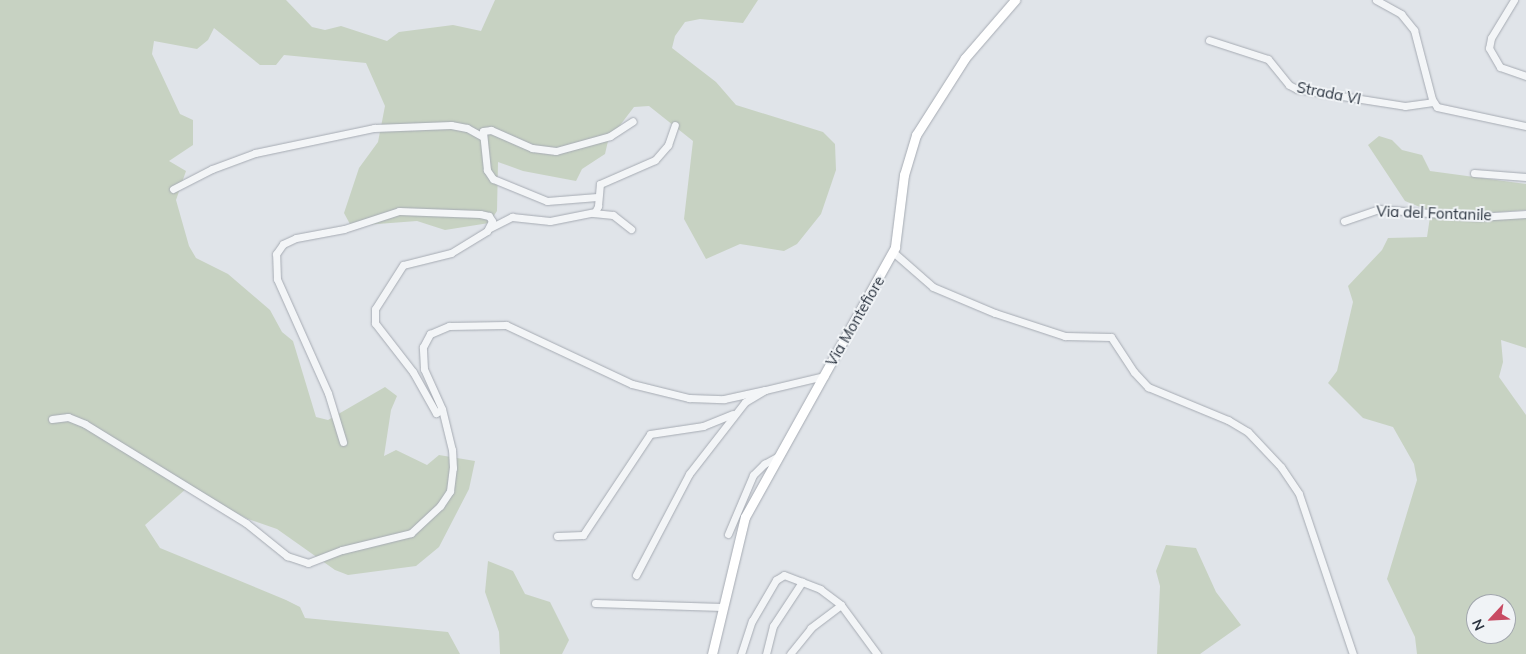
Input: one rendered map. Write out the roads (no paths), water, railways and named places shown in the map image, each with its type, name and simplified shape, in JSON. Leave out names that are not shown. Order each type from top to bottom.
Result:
[{"type":"main road","name":"Via Montefiore","points":[[712,654],[743,522],[777,457],[893,252],[899,232],[904,175],[916,135],[965,58],[1014,0]]},
{"type":"street","points":[[1376,0],[1401,14],[1414,30],[1433,102],[1445,110],[1526,126]]},
{"type":"street","points":[[1514,0],[1492,35],[1489,48],[1500,68],[1526,76]]},
{"type":"street","name":"Strada VI","points":[[1209,40],[1268,60],[1289,84],[1297,89],[1405,106],[1433,102]]},
{"type":"street","points":[[597,197],[546,201],[495,180],[487,170],[483,131],[488,129],[526,146],[556,151],[610,136],[633,121]]},
{"type":"street","points":[[173,189],[212,169],[255,153],[374,128],[451,125],[467,128],[483,137]]},
{"type":"street","points":[[593,213],[598,208],[597,197],[600,184],[608,178],[651,162],[662,153],[675,125]]},
{"type":"street","points":[[1474,173],[1526,178]]},
{"type":"street","name":"Via del Fontanile","points":[[1344,221],[1379,209],[1470,216],[1526,214]]},
{"type":"street","points":[[344,442],[328,393],[276,276],[275,259],[280,247],[296,238],[344,229],[406,210],[484,214],[492,223],[484,233]]},
{"type":"street","points":[[442,410],[438,413],[433,410],[413,372],[375,323],[374,311],[405,263],[444,256],[512,217],[550,221],[593,213],[613,215],[631,229]]},
{"type":"street","points":[[893,252],[933,286],[988,310],[1055,334],[1111,337],[1134,372],[1148,387],[1228,420],[1248,432],[1281,467],[1299,494],[1353,654]]},
{"type":"street","points":[[52,419],[68,417],[85,424],[246,523],[287,556],[308,563],[342,550],[405,535],[419,527],[440,506],[451,488],[452,450],[442,410],[424,369],[422,354],[426,339],[449,326],[493,323],[510,327],[649,389],[714,400],[824,376]]},
{"type":"street","points":[[636,575],[685,481],[750,397],[765,390]]},
{"type":"street","points":[[557,536],[577,538],[584,534],[650,434],[703,426],[736,413]]},
{"type":"street","points":[[728,534],[754,475],[764,464],[777,457]]},
{"type":"street","points":[[741,654],[750,624],[777,578],[785,575],[822,590],[841,605],[877,654]]},
{"type":"street","points":[[766,654],[773,626],[802,582]]},
{"type":"street","points":[[595,604],[722,607]]},
{"type":"street","points":[[790,654],[811,628],[841,605]]}]
